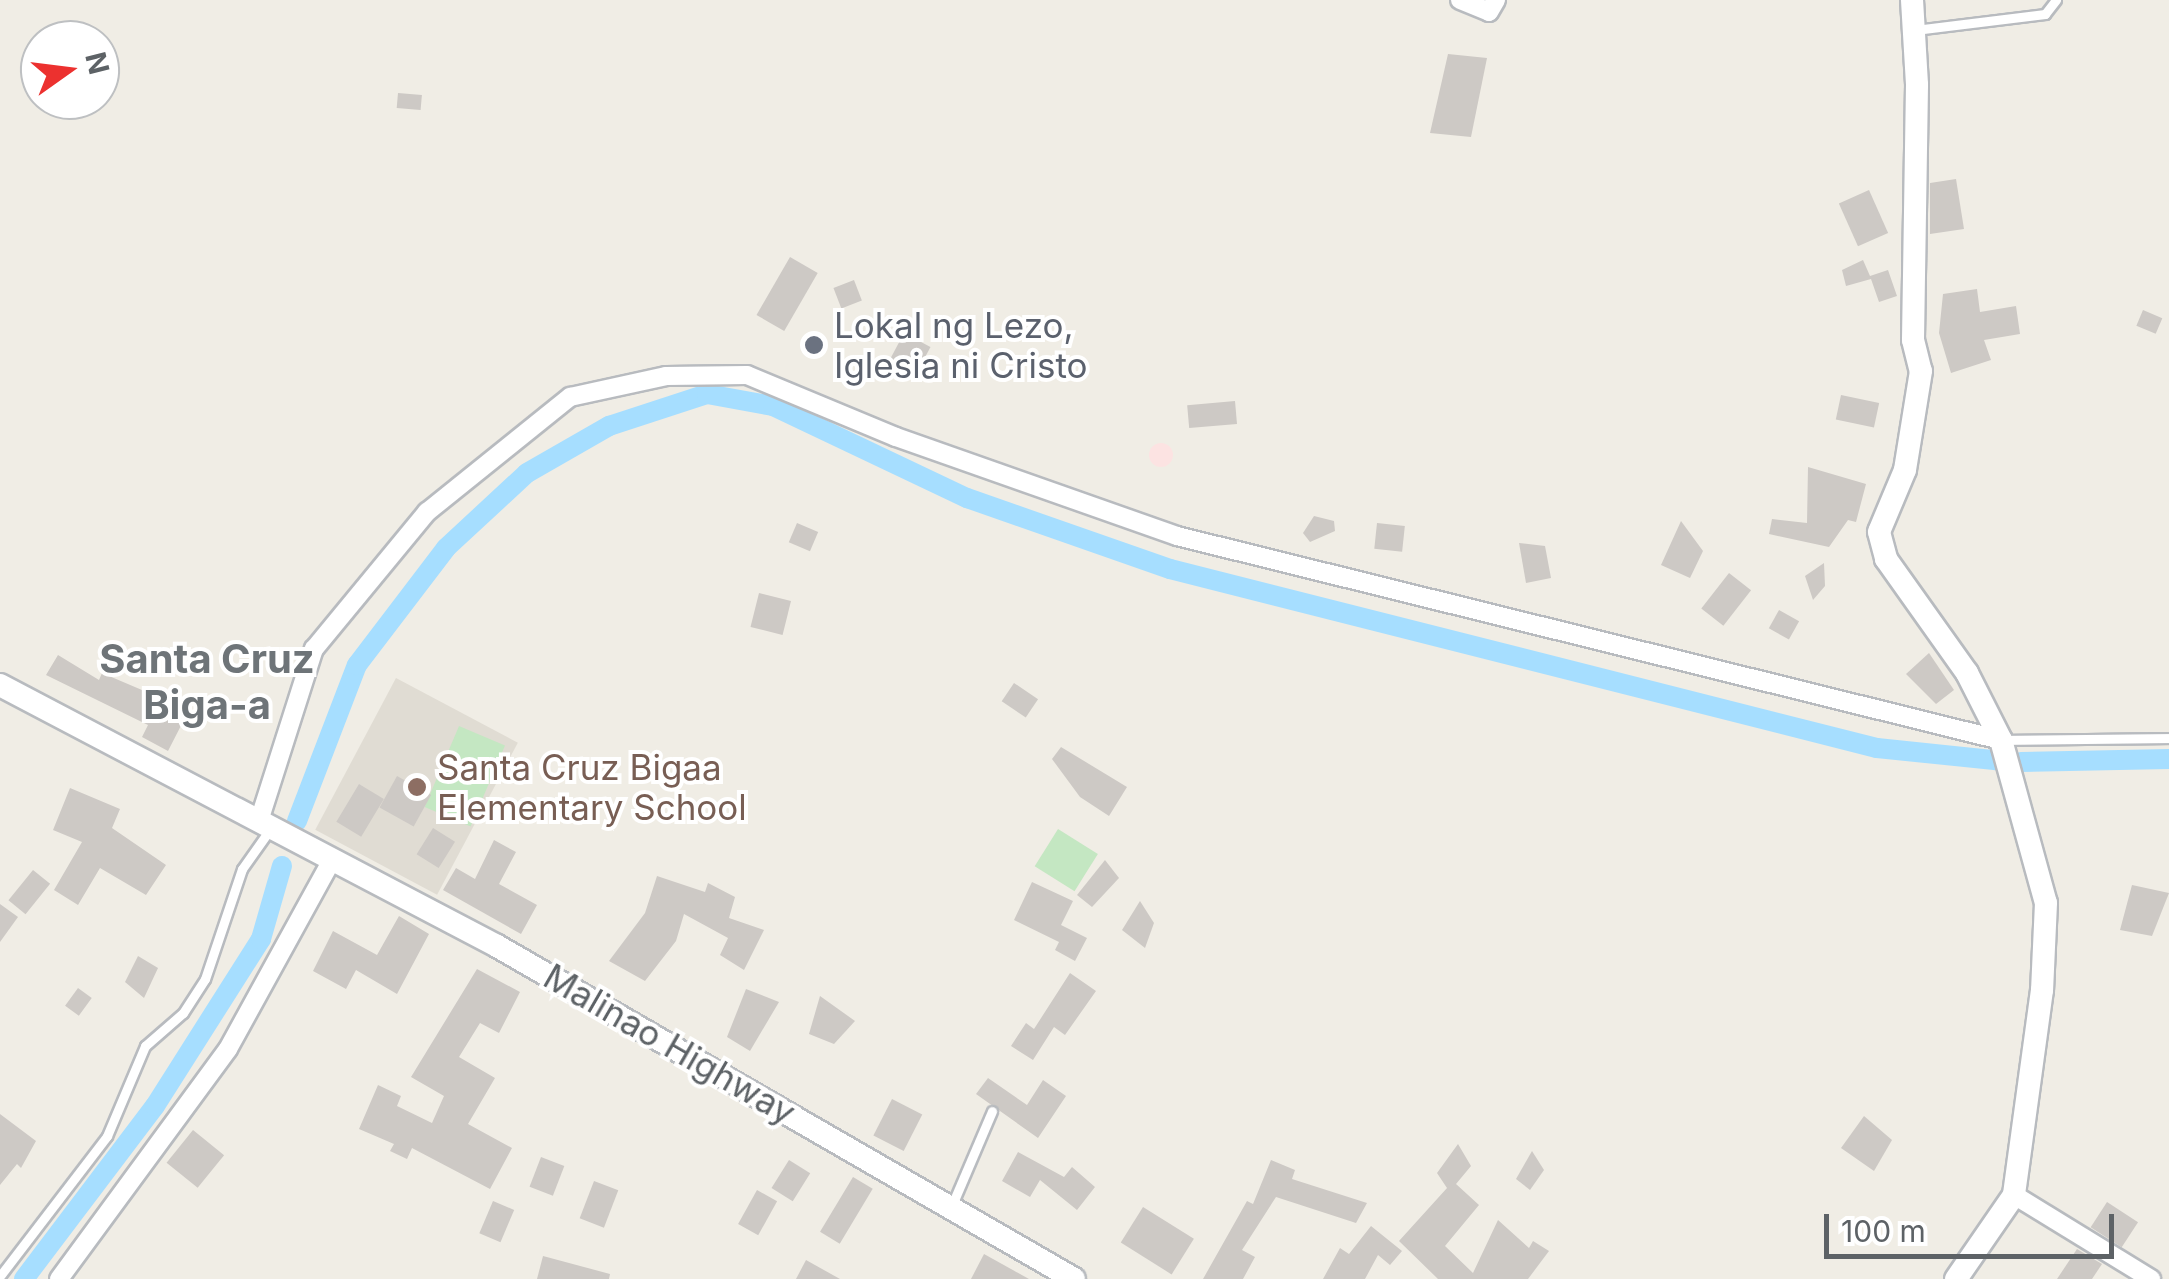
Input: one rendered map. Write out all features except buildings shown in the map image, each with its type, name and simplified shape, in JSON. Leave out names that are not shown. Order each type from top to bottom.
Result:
[{"type":"street","points":[[1460,0],[1489,12],[1496,0]]},
{"type":"street","points":[[1912,0],[1913,340],[1921,371],[1906,470],[1880,532],[1886,559],[1967,673],[2001,740],[2046,903],[2042,990],[2014,1194],[1956,1279]]},
{"type":"street","points":[[265,825],[314,649],[427,512],[570,396],[666,376],[746,375],[896,437],[1178,536],[2001,740]]},
{"type":"street","name":"Malinao Highway","points":[[0,685],[496,946],[1074,1279]]},
{"type":"street","points":[[60,1279],[228,1049],[332,860]]},
{"type":"street","points":[[2014,1194],[2151,1279]]},
{"type":"lane","points":[[1913,30],[2045,14],[2056,0]]},
{"type":"lane","points":[[2001,740],[2169,738]]},
{"type":"lane","points":[[0,1276],[107,1136],[145,1046],[182,1013],[205,979],[242,869],[265,825]]},
{"type":"lane","points":[[951,1207],[992,1111]]},
{"type":"shaded area","points":[[1161,443],[1170,446],[1170,464],[1161,467],[1152,464],[1149,455],[1152,446]]},
{"type":"shaded area","name":"Santa Cruz Bigaa Elementary School","points":[[396,678],[518,743],[437,895],[315,830]]},
{"type":"green space","points":[[459,726],[505,746],[471,827],[425,807]]},
{"type":"green space","points":[[1058,829],[1098,854],[1075,891],[1035,866]]},
{"type":"waterway","points":[[297,821],[357,665],[446,548],[527,473],[609,426],[707,394],[773,406],[967,498],[1170,569],[1877,748],[1994,760]]},
{"type":"waterway","points":[[2021,762],[2169,759]]},
{"type":"waterway","points":[[24,1279],[155,1106],[261,939],[282,866]]},
{"type":"place","name":"Lokal ng Lezo, Iglesia ni Cristo","points":[[814,345]]},
{"type":"place","name":"Santa Cruz Bigaa Elementary School","points":[[417,787]]},
{"type":"district","name":"Santa Cruz Biga-a","points":[[207,682]]}]
